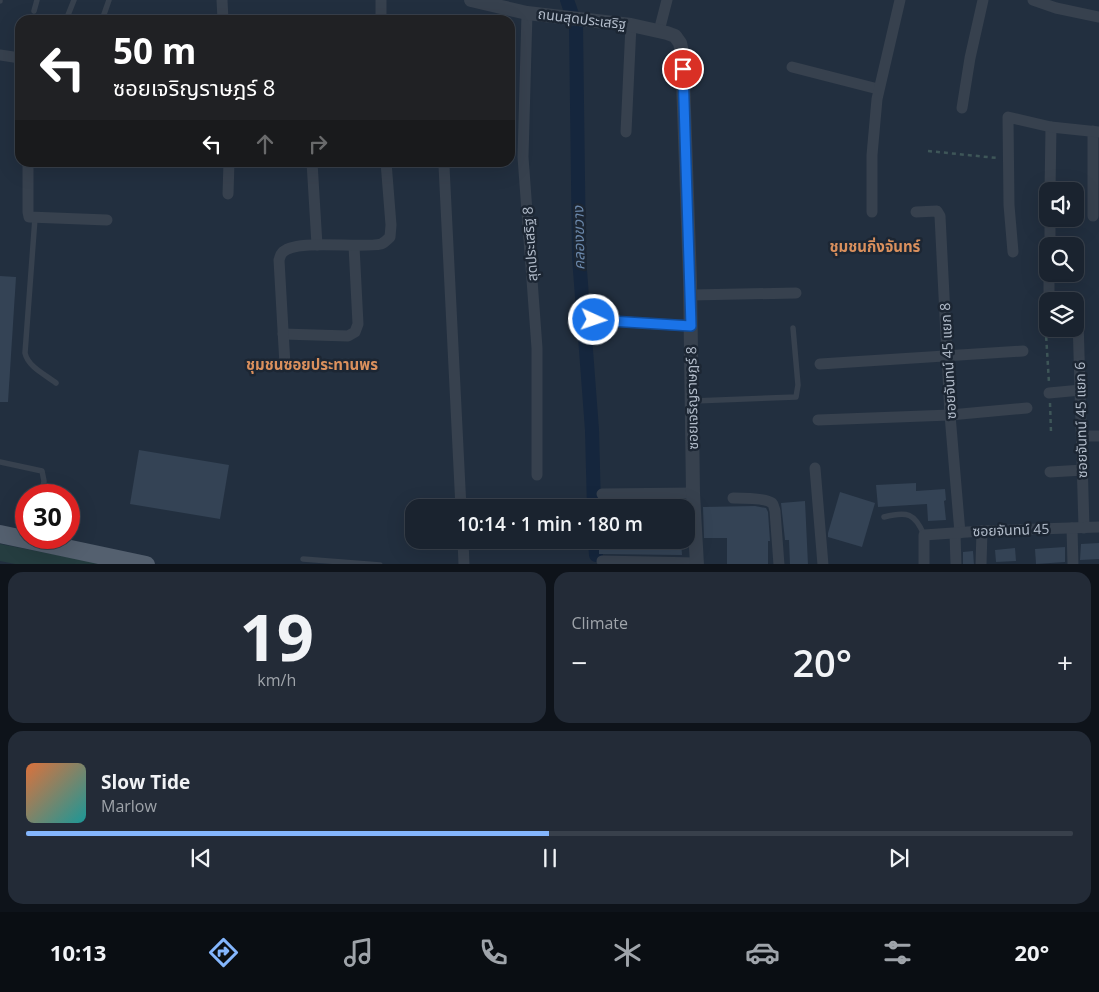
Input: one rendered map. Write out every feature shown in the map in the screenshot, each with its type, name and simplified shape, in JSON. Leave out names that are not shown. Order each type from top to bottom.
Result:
[{"type":"main road","points":[[0,534],[15,536]]},
{"type":"main road","points":[[80,549],[146,564]]},
{"type":"street","points":[[222,0],[223,15]]},
{"type":"street","points":[[381,0],[381,15]]},
{"type":"street","name":"ถนนสุดประเสริฐ","points":[[471,0],[527,13],[631,25],[659,31],[675,36],[680,43],[682,52]]},
{"type":"street","points":[[659,31],[667,0]]},
{"type":"street","points":[[872,212],[872,155],[878,89],[900,0]]},
{"type":"street","points":[[962,108],[970,58],[983,0]]},
{"type":"street","points":[[1032,0],[1056,8],[1099,17]]},
{"type":"street","name":"สุดประเสริฐ 8","points":[[527,13],[524,157],[537,348],[537,475]]},
{"type":"street","points":[[626,132],[631,25]]},
{"type":"street","name":"ซอยเจริญราษฎร์ 8","points":[[682,52],[691,295],[693,493],[697,564]]},
{"type":"street","points":[[0,55],[15,57]]},
{"type":"street","points":[[792,67],[878,89]]},
{"type":"street","points":[[1013,252],[1009,205],[1008,118],[1051,127],[1096,132],[1093,216]]},
{"type":"street","points":[[1050,182],[1051,127]]},
{"type":"street","points":[[28,167],[28,212],[30,217],[107,220]]},
{"type":"street","points":[[228,167],[228,194]]},
{"type":"street","points":[[312,167],[317,245]]},
{"type":"street","points":[[284,365],[279,260],[282,252],[289,248],[317,245],[354,246],[383,244],[390,237],[391,224],[386,167]]},
{"type":"street","points":[[444,167],[461,499]]},
{"type":"street","name":"ซอยจันทน์ 45 แยก 8","points":[[916,212],[937,211],[940,216],[957,533],[956,564]]},
{"type":"street","points":[[283,334],[348,336],[355,332],[358,324],[354,246]]},
{"type":"street","points":[[691,295],[796,293]]},
{"type":"street","points":[[594,320],[691,326]]},
{"type":"street","name":"ซอยจันทน์ 45 แยก 6","points":[[1079,337],[1084,528]]},
{"type":"street","points":[[820,364],[1022,351]]},
{"type":"street","points":[[1049,393],[1081,390]]},
{"type":"street","points":[[818,420],[950,414],[1027,408]]},
{"type":"street","points":[[1082,436],[1099,436]]},
{"type":"street","points":[[815,468],[823,564]]},
{"type":"street","points":[[1050,472],[1082,470]]},
{"type":"street","points":[[602,494],[693,493]]},
{"type":"street","points":[[734,498],[769,502],[773,506],[779,564]]},
{"type":"street","name":"ซอยจันทน์ 45","points":[[924,535],[1099,527]]},
{"type":"street","points":[[1072,528],[1073,564]]},
{"type":"street","points":[[981,564],[982,531]]},
{"type":"street","points":[[924,535],[924,564]]},
{"type":"street","points":[[463,549],[464,564]]},
{"type":"street","points":[[602,561],[697,564]]},
{"type":"lane","points":[[34,10],[37,0]]},
{"type":"lane","points":[[68,15],[74,0]]},
{"type":"lane","points":[[104,15],[109,0]]},
{"type":"lane","points":[[35,218],[25,353],[26,359],[30,364],[56,383]]},
{"type":"lane","points":[[693,401],[796,397],[798,385],[793,328]]},
{"type":"lane","points":[[0,462],[42,471],[44,484]]},
{"type":"lane","points":[[884,517],[898,514],[911,515],[918,522],[924,535]]},
{"type":"lane","points":[[303,559],[380,564]]},
{"type":"path","points":[[928,151],[1008,159]]},
{"type":"path","points":[[1046,337],[1051,432]]},
{"type":"green space","points":[[0,544],[15,547],[15,549],[26,549],[104,564],[15,564],[0,561]]},
{"type":"building","points":[[0,276],[16,277],[8,402],[0,402]]},
{"type":"building","points":[[139,450],[229,465],[220,519],[130,504]]},
{"type":"building","points":[[916,483],[916,491],[945,489],[946,520],[928,521],[927,504],[878,507],[876,485]]},
{"type":"building","points":[[840,492],[875,503],[862,547],[828,537]]},
{"type":"building","points":[[805,501],[808,564],[790,564],[789,540],[785,540],[781,503]]},
{"type":"building","points":[[755,506],[766,508],[768,512],[770,541],[768,541],[768,564],[727,564],[727,538],[704,538],[703,507]]},
{"type":"building","points":[[1099,543],[1099,559],[1080,560],[1081,544]]},
{"type":"building","points":[[1065,547],[1065,562],[1036,564],[1035,549]]},
{"type":"building","points":[[1015,548],[1016,561],[996,562],[995,550]]},
{"type":"building","points":[[599,549],[682,549],[682,555],[599,554]]},
{"type":"building","points":[[973,551],[974,564],[963,564],[963,552]]},
{"type":"waterway","name":"คลองขวาง","points":[[567,0],[576,26],[579,257],[592,430],[594,499]]},
{"type":"waterway","name":"คลองขวาง","points":[[596,549],[596,555]]},
{"type":"district","name":"ชุมชนกิ่งจันทร์","points":[[875,247]]},
{"type":"district","name":"ชุมชนซอยประทานพร","points":[[312,365]]},
{"type":"route","points":[[594,320],[691,326],[683,69]]}]
